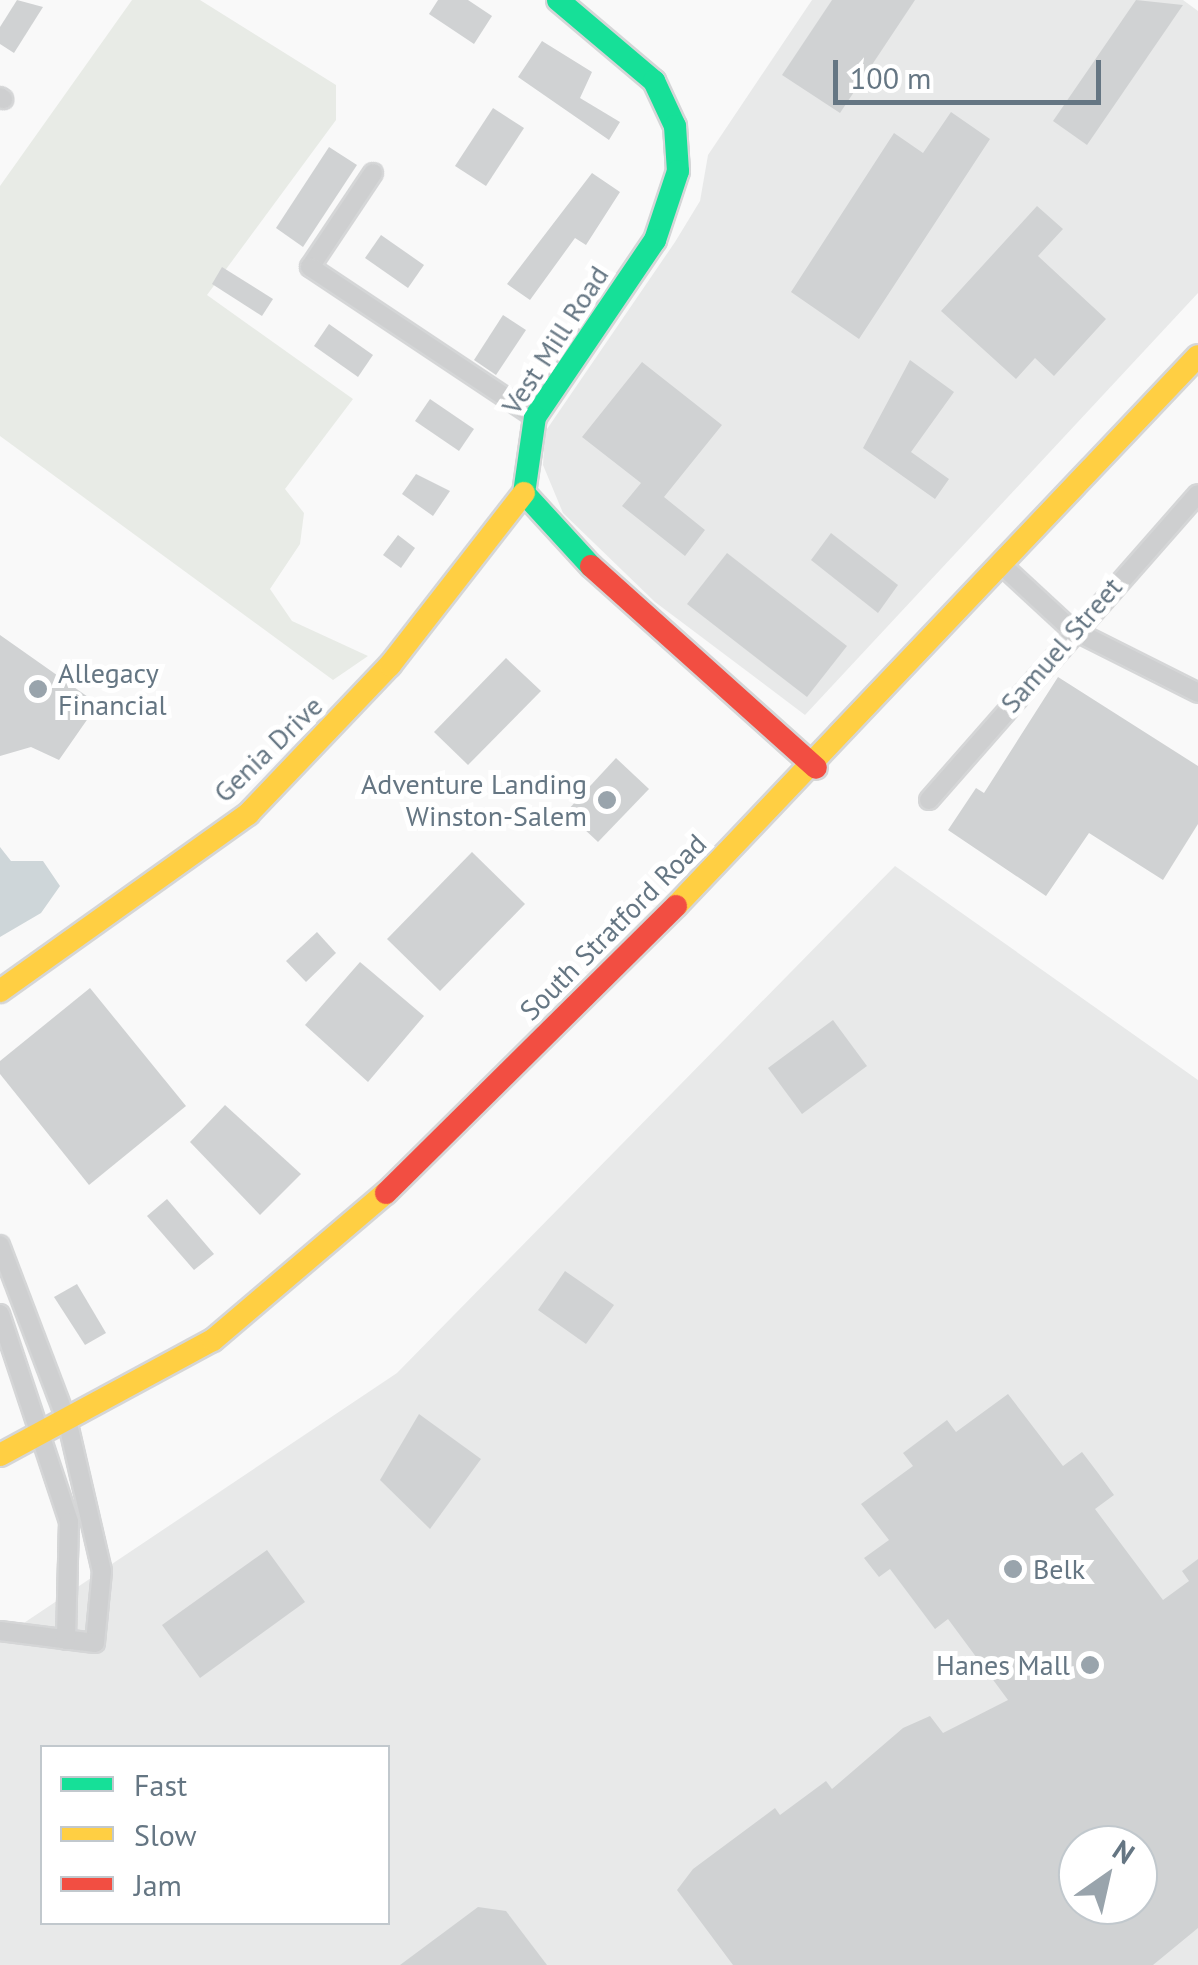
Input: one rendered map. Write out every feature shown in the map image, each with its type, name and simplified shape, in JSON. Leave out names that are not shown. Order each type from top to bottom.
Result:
[{"type":"street","name":"Vest Mill Road","points":[[524,493],[535,417],[654,240],[679,159],[654,81],[558,0]]},
{"type":"street","points":[[373,173],[310,266],[535,417]]},
{"type":"street","name":"South Stratford Road","points":[[0,1455],[68,1424],[214,1340],[340,1238],[816,768],[1006,569],[1198,356]]},
{"type":"street","points":[[524,493],[557,535],[816,768]]},
{"type":"street","name":"Genia Drive","points":[[0,991],[248,814],[390,665],[524,493]]},
{"type":"street","name":"Samuel Street","points":[[929,800],[1071,629],[1198,494]]},
{"type":"street","points":[[1006,569],[1071,629],[1198,693]]},
{"type":"street","points":[[0,1246],[68,1424],[100,1535],[94,1643],[0,1631]]},
{"type":"street","points":[[0,1314],[42,1436],[74,1552],[66,1640]]},
{"type":"shaded area","points":[[132,0],[200,0],[336,85],[336,120],[207,295],[353,399],[285,489],[304,513],[300,544],[270,589],[292,621],[368,656],[333,680],[0,436],[0,186]]},
{"type":"shaded area","points":[[812,0],[1183,0],[1198,11],[1198,293],[805,715],[655,602],[563,513],[543,465],[545,432],[675,242],[700,201],[708,155]]},
{"type":"shaded area","points":[[0,847],[11,861],[43,861],[60,886],[41,913],[0,937]]},
{"type":"shaded area","name":"Hanes Mall","points":[[895,866],[1198,1080],[1198,1965],[0,1965],[0,1639],[397,1373]]},
{"type":"building","points":[[17,0],[43,7],[14,53],[0,44],[0,27]]},
{"type":"building","points":[[438,0],[468,0],[492,16],[474,44],[429,14]]},
{"type":"building","points":[[832,0],[915,0],[840,113],[782,75]]},
{"type":"building","points":[[1136,0],[1183,5],[1087,145],[1053,121]]},
{"type":"building","points":[[542,41],[592,72],[580,98],[620,122],[609,140],[518,77]]},
{"type":"building","points":[[493,108],[524,128],[486,186],[455,166]]},
{"type":"building","points":[[951,112],[990,139],[859,339],[791,292],[894,133],[923,153]]},
{"type":"building","points":[[329,147],[357,165],[303,247],[276,228]]},
{"type":"building","points":[[592,173],[620,192],[586,245],[575,238],[530,300],[507,284]]},
{"type":"building","points":[[1037,206],[1063,229],[1038,256],[1106,319],[1054,376],[1035,358],[1016,379],[941,311]]},
{"type":"building","points":[[381,235],[424,265],[408,288],[365,258]]},
{"type":"building","points":[[222,267],[273,299],[262,316],[212,284]]},
{"type":"building","points":[[503,315],[526,330],[496,375],[474,360]]},
{"type":"building","points":[[329,324],[373,355],[358,377],[314,346]]},
{"type":"building","points":[[910,360],[954,392],[911,452],[949,479],[935,499],[863,448]]},
{"type":"building","points":[[642,362],[722,425],[664,497],[705,530],[685,556],[622,506],[641,483],[582,437]]},
{"type":"building","points":[[430,399],[474,429],[459,451],[415,421]]},
{"type":"building","points":[[416,474],[450,491],[433,516],[402,494]]},
{"type":"building","points":[[831,533],[898,585],[878,613],[811,560]]},
{"type":"building","points":[[398,535],[415,548],[401,568],[383,555]]},
{"type":"building","points":[[727,553],[847,646],[807,697],[687,604]]},
{"type":"building","name":"Allegacy Financial","points":[[0,635],[98,704],[59,760],[31,747],[0,756]]},
{"type":"building","points":[[506,658],[541,691],[468,765],[434,732]]},
{"type":"building","points":[[1058,677],[1198,766],[1198,824],[1163,880],[1089,833],[1046,896],[948,830],[976,788],[984,793]]},
{"type":"building","name":"Adventure Landing Winston-Salem","points":[[616,758],[649,789],[598,842],[566,812]]},
{"type":"building","points":[[472,852],[525,904],[440,991],[387,939]]},
{"type":"building","points":[[317,932],[336,953],[306,982],[286,961]]},
{"type":"building","points":[[360,962],[424,1016],[368,1082],[305,1025]]},
{"type":"building","points":[[90,988],[186,1106],[89,1185],[0,1074],[0,1061]]},
{"type":"building","points":[[833,1020],[867,1066],[802,1114],[768,1068]]},
{"type":"building","points":[[225,1105],[301,1174],[260,1215],[190,1142]]},
{"type":"building","points":[[167,1199],[214,1254],[194,1270],[147,1216]]},
{"type":"building","points":[[565,1271],[614,1305],[586,1344],[538,1310]]},
{"type":"building","points":[[77,1284],[106,1333],[85,1345],[54,1297]]},
{"type":"building","name":"Hanes Mall","points":[[1008,1394],[1063,1466],[1082,1452],[1114,1495],[1095,1509],[1163,1600],[1189,1581],[1182,1571],[1198,1559],[1198,1928],[1153,1965],[733,1965],[677,1890],[693,1869],[775,1808],[780,1815],[826,1781],[832,1789],[903,1728],[930,1716],[943,1733],[1008,1700],[948,1619],[935,1629],[890,1569],[879,1577],[864,1558],[889,1540],[861,1504],[913,1466],[903,1453],[947,1420],[956,1432]]},
{"type":"building","points":[[419,1414],[481,1459],[430,1529],[380,1480]]},
{"type":"building","points":[[267,1550],[305,1602],[200,1678],[162,1625]]},
{"type":"building","points":[[478,1907],[506,1911],[547,1965],[400,1965]]},
{"type":"traffic: fast","points":[[558,0],[654,81],[675,126],[678,171],[655,240],[535,417],[524,493],[591,566]]},
{"type":"traffic: slow","points":[[676,906],[1198,356]]},
{"type":"traffic: slow","points":[[0,991],[248,814],[390,665],[524,493]]},
{"type":"traffic: slow","points":[[0,1455],[213,1340],[386,1193]]},
{"type":"traffic: jam","points":[[591,566],[816,768]]},
{"type":"traffic: jam","points":[[386,1193],[676,906]]},
{"type":"place","name":"Allegacy Financial","points":[[38,689]]},
{"type":"place","name":"Adventure Landing Winston-Salem","points":[[607,800]]},
{"type":"place","name":"Belk","points":[[1013,1569]]},
{"type":"place","name":"Hanes Mall","points":[[1090,1665]]}]
